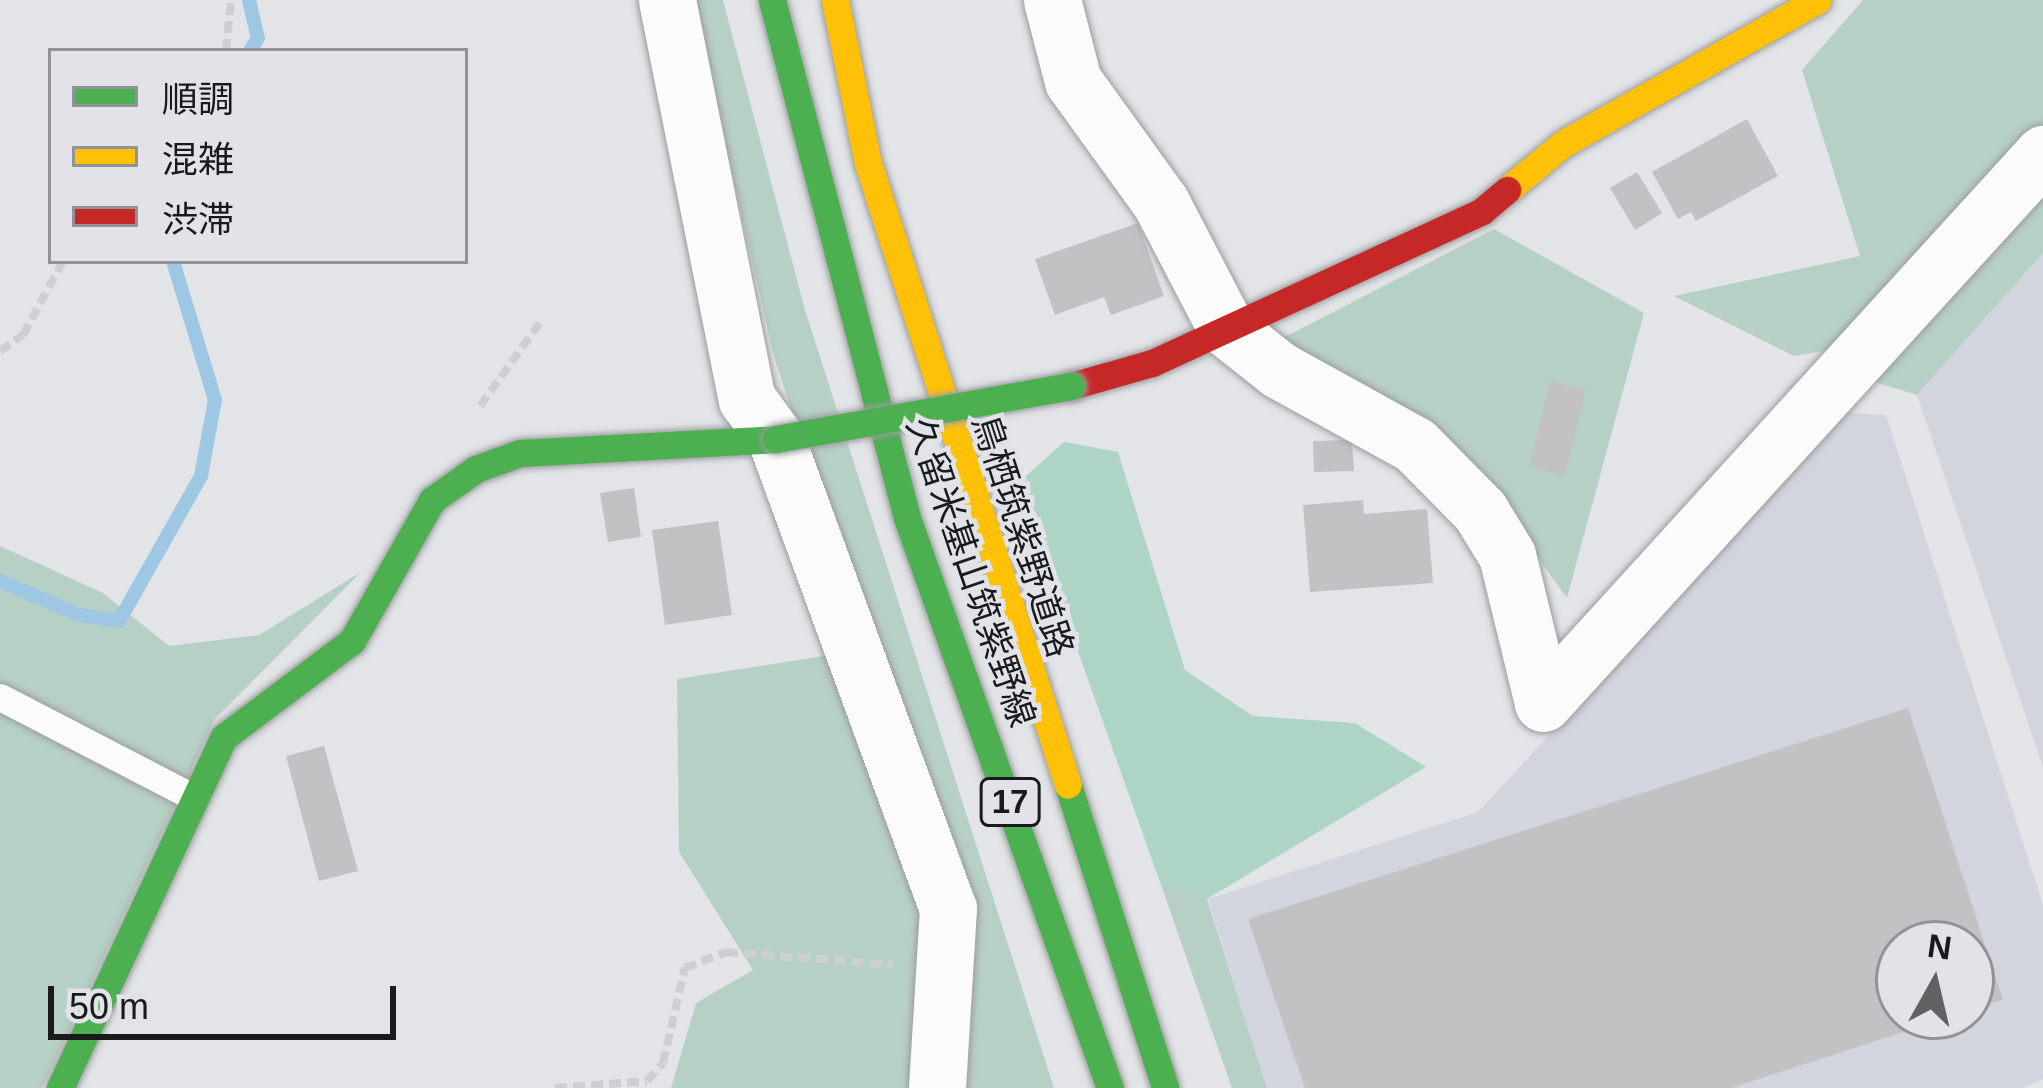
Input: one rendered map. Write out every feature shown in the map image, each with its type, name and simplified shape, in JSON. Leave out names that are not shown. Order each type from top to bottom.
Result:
[{"type":"main road","name":"久留米基山筑紫野線","points":[[772,0],[908,518],[1110,1088]]},
{"type":"main road","name":"鳥栖筑紫野道路","points":[[835,0],[868,163],[1165,1088]]},
{"type":"main road","points":[[60,1088],[224,737],[352,640],[432,500],[476,469],[520,453],[776,439],[1071,386],[1152,363],[1482,211],[1564,143],[1818,0]]},
{"type":"street","points":[[668,0],[747,399],[776,439],[949,908],[937,1088]]},
{"type":"street","points":[[1052,0],[1073,81],[1161,203],[1226,328],[1279,370],[1415,445],[1480,511],[1507,555],[1543,703],[2043,154]]},
{"type":"lane","points":[[0,697],[194,796]]},
{"type":"path","points":[[226,48],[230,0]]},
{"type":"path","points":[[0,351],[23,334],[61,264]]},
{"type":"path","points":[[476,469],[459,436],[542,320]]},
{"type":"path","points":[[555,1088],[647,1081],[663,1064],[685,968],[726,952],[896,965]]},
{"type":"shaded area","points":[[2043,253],[2043,767],[1917,395]]},
{"type":"shaded area","points":[[1847,413],[1886,415],[2043,905],[2043,1079],[2021,1088],[1267,1088],[1208,899],[1478,812]]},
{"type":"green space","points":[[693,0],[723,0],[805,310],[1054,1088],[671,1088],[696,1003],[753,970],[679,852],[677,679],[868,649],[773,353]]},
{"type":"green space","points":[[1863,0],[2043,0],[2043,253],[1917,395],[1865,379],[1852,346],[1794,356],[1674,296],[1860,256],[1802,70]]},
{"type":"green space","points":[[1494,229],[1644,313],[1567,598],[1475,470],[1281,339]]},
{"type":"green space","points":[[1064,442],[1118,452],[1185,670],[1253,716],[1355,723],[1426,767],[1207,899],[1160,882],[1018,483]]},
{"type":"green space","points":[[0,546],[103,593],[169,646],[259,635],[361,572],[214,720],[42,1088],[0,1088]]},
{"type":"green space","points":[[1160,882],[1207,899],[1267,1088],[1232,1088]]},
{"type":"building","points":[[1747,119],[1778,176],[1696,221],[1691,212],[1678,219],[1652,172]]},
{"type":"building","points":[[1637,172],[1662,213],[1635,230],[1610,188]]},
{"type":"building","points":[[1138,223],[1164,296],[1111,315],[1104,297],[1055,315],[1035,259]]},
{"type":"building","points":[[1550,381],[1586,390],[1565,476],[1529,467]]},
{"type":"building","points":[[1352,440],[1354,471],[1314,472],[1313,441]]},
{"type":"building","points":[[634,488],[641,537],[608,542],[600,493]]},
{"type":"building","points":[[1363,500],[1364,514],[1427,509],[1433,583],[1310,592],[1303,505]]},
{"type":"building","points":[[718,521],[732,615],[665,625],[652,530]]},
{"type":"building","points":[[1908,708],[1977,920],[1875,920],[1878,1040],[1731,1088],[1305,1088],[1248,919]]},
{"type":"building","points":[[324,746],[358,871],[319,881],[286,756]]},
{"type":"building","points":[[1995,975],[2003,1000],[1995,1002]]},
{"type":"waterway","points":[[249,0],[258,38],[252,48]]},
{"type":"waterway","points":[[0,581],[79,615],[119,621],[201,476],[215,400],[174,264]]},
{"type":"traffic: fast","points":[[772,0],[907,518],[1110,1088]]},
{"type":"traffic: fast","points":[[776,439],[1071,386]]},
{"type":"traffic: fast","points":[[60,1088],[224,737],[352,641],[432,500],[476,469],[520,453],[776,439]]},
{"type":"traffic: fast","points":[[1068,785],[1165,1088]]},
{"type":"traffic: slow","points":[[835,0],[868,163],[1068,785]]},
{"type":"traffic: slow","points":[[1507,190],[1564,143],[1818,0]]},
{"type":"traffic: jam","points":[[1071,386],[1152,363],[1482,211],[1507,190]]}]
